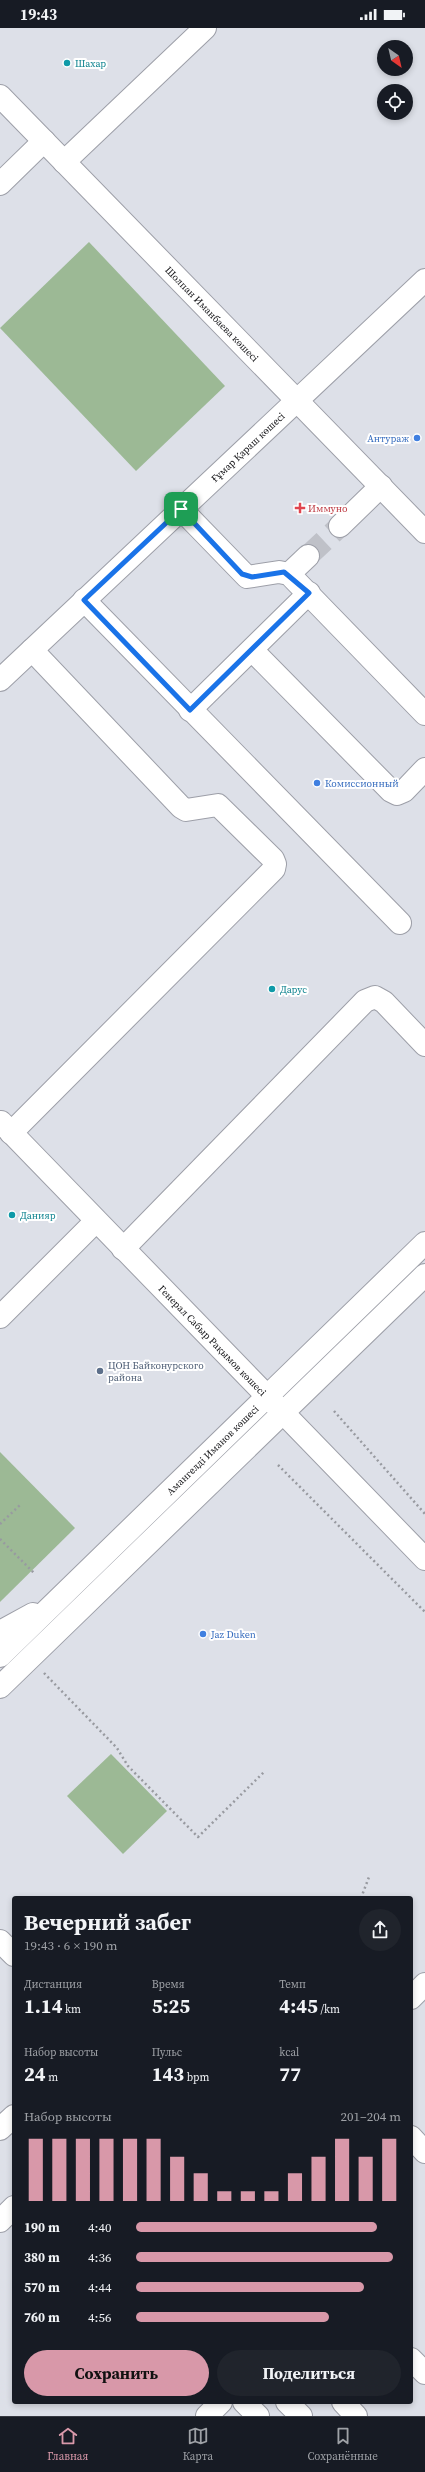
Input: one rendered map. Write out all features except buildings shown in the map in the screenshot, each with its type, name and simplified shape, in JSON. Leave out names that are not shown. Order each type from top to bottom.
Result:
[{"type":"street","points":[[64,162],[205,28]]},
{"type":"street","name":"Шолпан Иманбаева көшесі","points":[[0,96],[425,532]]},
{"type":"street","points":[[0,184],[44,141]]},
{"type":"street","name":"Ғұмар Қараш көшесі","points":[[0,680],[296,400],[422,288]]},
{"type":"street","points":[[340,526],[381,486]]},
{"type":"street","points":[[181,509],[247,577],[279,572],[289,574],[425,714]]},
{"type":"street","points":[[289,574],[308,556]]},
{"type":"street","points":[[190,710],[309,593]]},
{"type":"street","points":[[84,600],[400,923]]},
{"type":"street","points":[[5,1127],[274,869],[275,864],[273,859],[218,805],[186,810],[181,807],[32,650]]},
{"type":"street","points":[[252,650],[391,791],[397,794],[404,791],[425,769]]},
{"type":"street","points":[[123,1249],[365,1001],[375,997],[384,1002],[422,1034]]},
{"type":"street","name":"Генерал Сабыр Рақымов көшесі","points":[[5,1127],[283,1415],[425,1559]]},
{"type":"street","points":[[0,1317],[96,1222]]},
{"type":"street","name":"Амангелді Иманов көшесі","points":[[0,1656],[425,1244]]},
{"type":"street","points":[[0,1687],[283,1415],[425,1275]]},
{"type":"street","points":[[0,1632],[59,1600]]},
{"type":"street","points":[[0,1941],[12,1953]]},
{"type":"street","points":[[413,1996],[425,1984]]},
{"type":"street","points":[[0,2129],[12,2118]]},
{"type":"street","points":[[413,2139],[425,2152]]},
{"type":"street","points":[[0,2221],[12,2209]]},
{"type":"street","points":[[207,2416],[219,2404]]},
{"type":"street","points":[[246,2404],[258,2416]]},
{"type":"street","points":[[290,2404],[301,2416]]},
{"type":"street","points":[[345,2404],[356,2416]]},
{"type":"path","points":[[334,1411],[425,1514]]},
{"type":"path","points":[[278,1465],[425,1612]]},
{"type":"path","points":[[0,1524],[20,1505]]},
{"type":"path","points":[[0,1539],[35,1574]]},
{"type":"path","points":[[44,1672],[117,1748],[128,1766],[198,1837],[264,1772]]},
{"type":"path","points":[[362,1896],[369,1878]]},
{"type":"green space","points":[[89,242],[225,386],[136,471],[0,328]]},
{"type":"green space","points":[[0,1452],[75,1528],[0,1602]]},
{"type":"green space","points":[[111,1754],[167,1811],[123,1854],[67,1796]]},
{"type":"tunnel","points":[[308,556],[340,526]]},
{"type":"place","name":"Шахар","points":[[67,63]]},
{"type":"place","name":"Антураж","points":[[417,438]]},
{"type":"place","name":"Иммуно","points":[[300,508]]},
{"type":"place","name":"Комиссионный","points":[[317,783]]},
{"type":"place","name":"Дарус","points":[[272,989]]},
{"type":"place","name":"Данияр","points":[[12,1215]]},
{"type":"place","name":"ЦОН Байконурского района","points":[[100,1371]]},
{"type":"place","name":"Jaz Duken","points":[[203,1634]]},
{"type":"route","points":[[181,509],[242,574],[247,577],[252,577],[284,572],[289,574],[309,593],[190,710],[84,600],[181,509]]}]
